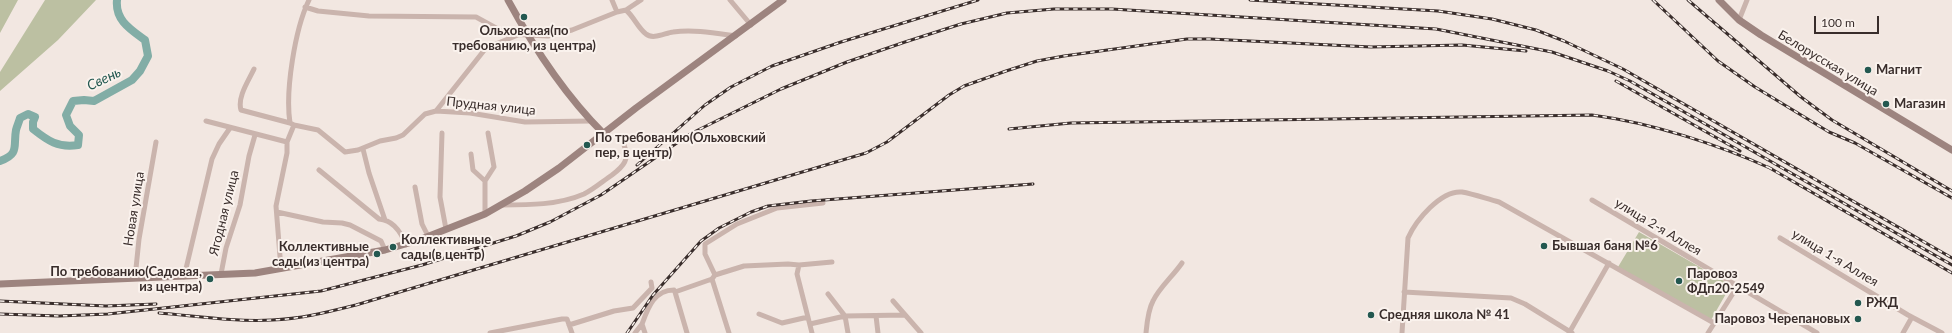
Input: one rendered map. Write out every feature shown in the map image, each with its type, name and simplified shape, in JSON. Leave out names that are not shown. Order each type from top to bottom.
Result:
[{"type":"street","points":[[281,269],[276,206],[287,153],[287,142],[292,124],[288,111],[291,72],[305,8],[309,0]]},
{"type":"street","points":[[508,0],[527,36],[562,87],[603,133]]},
{"type":"street","points":[[612,0],[617,12]]},
{"type":"street","points":[[305,8],[318,11],[369,16],[476,17],[507,34],[548,36],[558,34],[626,10],[641,0]]},
{"type":"street","points":[[730,0],[751,25]]},
{"type":"street","points":[[0,284],[135,278],[184,278],[221,274],[255,273],[406,245],[485,214],[525,191],[559,168],[603,133],[737,36],[783,0]]},
{"type":"street","name":"Белорусская улица","points":[[1719,0],[1739,20],[1761,35],[1835,82],[1952,150]]},
{"type":"street","points":[[1739,20],[1747,0]]},
{"type":"street","points":[[626,10],[645,34],[652,37],[674,32],[694,32],[737,36]]},
{"type":"street","points":[[436,111],[486,48],[518,35]]},
{"type":"street","name":"Прудная улица","points":[[254,68],[244,90],[240,107],[241,110],[318,130],[345,152],[364,149],[380,141],[403,135],[425,114],[436,111],[470,113],[525,122],[591,121]]},
{"type":"street","points":[[206,121],[255,135],[287,142]]},
{"type":"street","points":[[184,278],[212,159],[219,144],[230,128]]},
{"type":"street","points":[[485,214],[486,181],[494,166],[488,133]]},
{"type":"street","points":[[442,134],[440,197],[446,229]]},
{"type":"street","name":"Ягодная улица","points":[[221,274],[226,248],[240,205],[249,156],[255,135]]},
{"type":"street","name":"Новая улица","points":[[135,278],[139,239],[156,142]]},
{"type":"street","points":[[501,205],[552,203],[584,194],[616,172],[626,162],[628,154],[624,145]]},
{"type":"street","points":[[364,149],[371,180],[386,220]]},
{"type":"street","points":[[471,154],[473,170],[486,181]]},
{"type":"street","points":[[319,170],[379,219],[386,220],[395,226],[406,245]]},
{"type":"street","points":[[415,187],[422,224],[428,236]]},
{"type":"street","points":[[1402,333],[1408,238],[1413,228],[1428,210],[1444,196],[1453,192],[1462,192],[1499,202],[1609,263],[1714,324]]},
{"type":"street","name":"улица 2-я Аллея","points":[[1592,200],[1817,333]]},
{"type":"street","points":[[729,333],[706,254],[705,244],[737,224],[777,208],[823,203]]},
{"type":"street","points":[[277,212],[323,222],[350,225],[381,241],[385,250]]},
{"type":"street","name":"улица 1-я Аллея","points":[[1780,238],[1912,317],[1942,333]]},
{"type":"street","points":[[635,333],[642,324],[654,298],[668,290],[674,290],[675,292],[744,266],[788,264],[800,265],[832,262]]},
{"type":"street","points":[[1146,333],[1150,307],[1153,300],[1173,277],[1182,263]]},
{"type":"street","points":[[1404,292],[1511,298],[1570,333],[1609,263]]},
{"type":"street","points":[[800,265],[797,274],[812,333]]},
{"type":"street","points":[[568,325],[614,311],[633,308],[652,288],[651,282]]},
{"type":"street","points":[[1708,333],[1737,287]]},
{"type":"street","points":[[675,292],[687,333]]},
{"type":"street","points":[[828,294],[845,316],[848,333]]},
{"type":"street","points":[[893,301],[921,333]]},
{"type":"street","points":[[759,314],[782,323],[808,317]]},
{"type":"street","points":[[810,324],[845,316],[905,315]]},
{"type":"street","points":[[876,316],[878,333]]},
{"type":"street","points":[[1903,333],[1912,317]]},
{"type":"street","points":[[490,333],[562,319],[567,320],[572,333]]},
{"type":"street","points":[[642,324],[645,333]]},
{"type":"green space","points":[[0,0],[18,0],[0,33]]},
{"type":"green space","points":[[45,0],[96,0],[58,40],[0,91],[0,72]]},
{"type":"green space","points":[[1639,232],[1731,285],[1711,320],[1618,267]]},
{"type":"waterway","name":"Свень","points":[[0,161],[11,155],[13,152],[16,130],[20,118],[28,114],[35,117],[33,129],[44,137],[54,143],[71,146],[78,145],[79,135],[70,126],[66,115],[73,101],[94,101],[132,80],[140,71],[148,56],[145,40],[129,28],[121,19],[118,13],[117,0]]},
{"type":"railway","points":[[637,165],[705,105],[731,87],[772,66],[841,42],[978,0]]},
{"type":"railway","points":[[1250,0],[1438,11],[1492,19],[1536,30],[1564,41],[1623,69],[1952,258]]},
{"type":"railway","points":[[1653,0],[1718,61],[1755,87],[1829,132],[1855,143],[1952,198]]},
{"type":"railway","points":[[1688,0],[1801,97],[1832,120],[1952,191]]},
{"type":"railway","points":[[0,314],[59,316],[108,314],[321,291],[422,265],[516,236],[550,222],[601,195],[690,134],[781,89],[847,62],[961,24],[1007,13],[1054,9],[1112,9],[1436,29],[1552,52],[1608,71],[1630,81],[1952,265]]},
{"type":"railway","points":[[159,313],[230,319],[272,320],[304,317],[356,305],[866,153],[887,142],[949,95],[964,86],[1037,61],[1187,39],[1371,47],[1462,45],[1526,51]]},
{"type":"railway","points":[[1616,81],[1740,151]]},
{"type":"railway","points":[[1009,129],[1071,123],[1592,115],[1638,123],[1661,129],[1707,143],[1772,169]]},
{"type":"railway","points":[[1768,167],[1952,273]]},
{"type":"railway","points":[[627,333],[653,295],[701,241],[719,228],[751,212],[768,206],[811,201],[1033,184]]},
{"type":"railway","points":[[0,301],[106,306],[156,304]]},
{"type":"place","name":"Ольховская(по требованию, из центра)","points":[[524,17]]},
{"type":"place","name":"Магнит","points":[[1868,70]]},
{"type":"place","name":"Магазин","points":[[1886,104]]},
{"type":"place","name":"По требованию(Ольховский пер, в центр)","points":[[587,145]]},
{"type":"place","name":"Бывшая баня №6","points":[[1544,246]]},
{"type":"place","name":"Коллективные сады(в центр)","points":[[393,247]]},
{"type":"place","name":"Коллективные сады(из центра)","points":[[377,254]]},
{"type":"place","name":"По требованию(Садовая, из центра)","points":[[210,279]]},
{"type":"place","name":"Паровоз ФДп20-2549","points":[[1679,281]]},
{"type":"place","name":"РЖД","points":[[1858,303]]},
{"type":"place","name":"Средняя школа № 41","points":[[1371,315]]},
{"type":"place","name":"Паровоз Черепановых","points":[[1858,319]]}]
